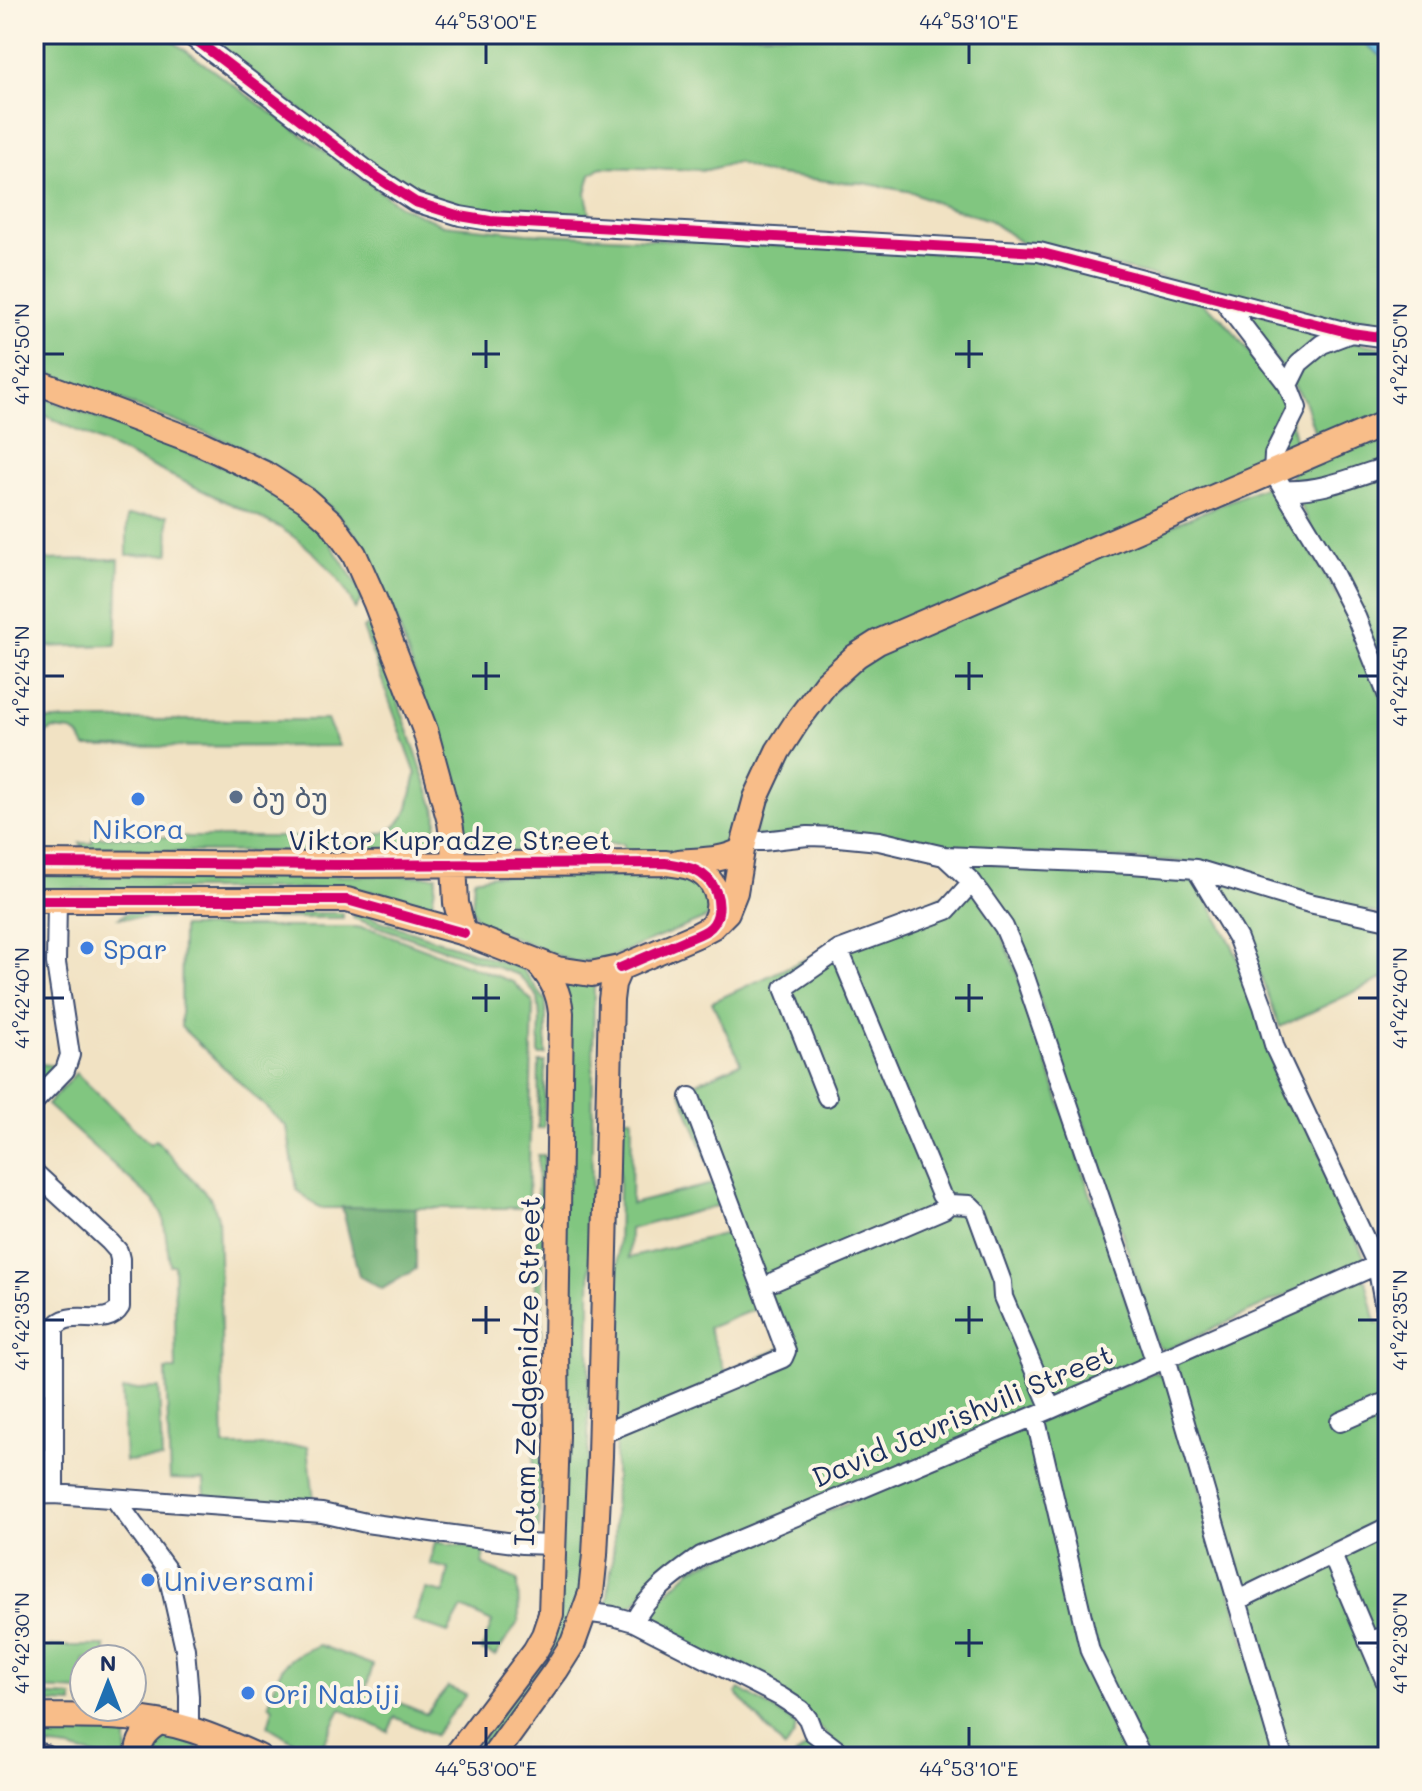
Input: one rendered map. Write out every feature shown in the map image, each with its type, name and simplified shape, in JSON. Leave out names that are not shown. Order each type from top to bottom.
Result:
[{"type":"main road","points":[[34,381],[200,443],[265,474],[306,500],[331,522],[354,554],[418,709],[445,802],[453,843],[456,903],[464,933]]},
{"type":"main road","points":[[46,900],[347,900],[464,933],[557,969],[581,974],[620,968],[697,935],[712,927],[727,912],[735,892],[743,845],[756,798],[778,751],[826,683],[856,656],[890,637],[1278,481],[1388,422]]},
{"type":"main road","points":[[665,863],[732,856],[743,845]]},
{"type":"main road","name":"Viktor Kupradze Street","points":[[34,863],[665,863],[689,866],[709,879],[715,888],[719,908],[712,927]]},
{"type":"main road","name":"Iotam Zedgenidze Street","points":[[455,1757],[527,1662],[544,1635],[551,1614],[557,1436],[561,1013],[554,984],[538,963]]},
{"type":"main road","points":[[493,1757],[573,1643],[591,1593],[601,1434],[611,1000],[613,984],[620,968]]},
{"type":"main road","points":[[34,1716],[96,1717],[158,1723],[259,1757]]},
{"type":"main road","points":[[138,1757],[144,1734],[158,1723]]},
{"type":"main road","points":[[34,1755],[44,1757]]},
{"type":"street","points":[[188,34],[372,174],[415,202],[460,216],[506,222],[1039,252],[1351,333],[1388,338]]},
{"type":"street","points":[[1223,300],[1288,385],[1297,408],[1274,454],[1278,481],[1330,566],[1356,617],[1388,696]]},
{"type":"street","points":[[1288,385],[1299,363],[1322,344],[1351,333]]},
{"type":"street","points":[[1278,481],[1302,491],[1388,466]]},
{"type":"street","points":[[743,845],[808,836],[838,837],[879,841],[944,856],[1196,869],[1309,903],[1388,920]]},
{"type":"street","points":[[944,856],[972,882],[1004,927],[1023,971],[1161,1361],[1238,1600],[1283,1757]]},
{"type":"street","points":[[1196,869],[1238,939],[1275,1048],[1377,1265],[1388,1326]]},
{"type":"street","points":[[827,1097],[784,988],[839,950],[947,910],[972,882]]},
{"type":"street","points":[[34,1102],[65,1070],[70,1050],[46,900]]},
{"type":"street","points":[[839,950],[941,1195],[949,1204],[970,1205],[976,1211],[1043,1412],[1090,1651],[1142,1757]]},
{"type":"street","points":[[601,1434],[783,1358],[786,1351],[690,1097]]},
{"type":"street","points":[[34,1172],[110,1242],[120,1259],[118,1312],[109,1317],[64,1319],[54,1329],[54,1494]]},
{"type":"street","points":[[775,1281],[944,1209],[949,1204]]},
{"type":"street","name":"David Javrishvili Street","points":[[634,1622],[649,1598],[701,1556],[1043,1412],[1377,1265]]},
{"type":"street","points":[[1340,1422],[1388,1401]]},
{"type":"street","points":[[34,1495],[322,1513],[366,1523],[522,1544],[553,1545]]},
{"type":"street","points":[[115,1499],[167,1570],[185,1649],[189,1696],[201,1740]]},
{"type":"street","points":[[1238,1600],[1388,1527]]},
{"type":"street","points":[[1332,1555],[1388,1687]]},
{"type":"street","points":[[585,1612],[634,1622],[781,1697],[801,1710],[813,1732],[846,1757]]},
{"type":"street","points":[[1368,1641],[1388,1636]]},
{"type":"green space","points":[[34,34],[163,34],[400,206],[443,225],[527,233],[1024,257],[1197,299],[1222,318],[1272,380],[1288,405],[1298,454],[836,662],[728,848],[712,853],[624,852],[623,844],[541,843],[540,851],[473,852],[467,846],[453,789],[397,621],[357,536],[331,508],[281,470],[241,447],[34,367]]},
{"type":"green space","points":[[201,34],[1360,34],[1367,45],[1388,61],[1388,328],[1348,324],[1023,244],[989,220],[912,192],[863,183],[763,173],[737,162],[707,170],[601,167],[591,174],[586,193],[590,214],[478,212],[414,192],[377,168]]},
{"type":"green space","points":[[1239,307],[1351,342],[1388,348],[1388,413],[1319,445],[1304,400]]},
{"type":"green space","points":[[34,394],[232,470],[278,494],[326,537],[359,588],[361,600],[355,609],[341,584],[323,562],[279,527],[34,410]]},
{"type":"green space","points":[[1388,431],[1388,686],[1289,482],[1294,471]]},
{"type":"green space","points":[[1268,485],[1345,608],[1388,713],[1388,916],[1305,897],[1201,863],[754,838],[759,817],[799,727],[861,663],[920,630]]},
{"type":"green space","points":[[168,515],[169,554],[127,555],[127,516]]},
{"type":"green space","points":[[119,559],[116,645],[34,647],[34,560]]},
{"type":"green space","points":[[367,625],[373,629],[436,811],[436,831],[430,851],[97,852],[82,847],[80,843],[92,843],[93,837],[369,837],[397,825],[407,812],[416,774],[363,628]]},
{"type":"green space","points":[[34,720],[327,720],[339,746],[86,747],[72,731],[53,729],[46,733],[38,747],[34,747]]},
{"type":"green space","points":[[967,862],[1193,874],[1232,945],[1365,1259],[1166,1350],[1160,1348],[1112,1201],[1032,979],[1014,936],[981,879],[967,869]]},
{"type":"green space","points":[[34,875],[437,876],[431,909],[382,893],[353,889],[34,889]]},
{"type":"green space","points":[[494,875],[673,876],[701,881],[712,904],[706,918],[606,959],[574,962],[478,923],[472,909],[474,879]]},
{"type":"green space","points":[[1223,882],[1388,926],[1388,976],[1280,1027],[1246,938],[1216,885]]},
{"type":"green space","points":[[969,884],[999,928],[1015,967],[1146,1361],[655,1583],[634,1604],[619,1609],[607,1604],[614,1545],[620,1118],[632,1118],[631,1204],[716,1183],[680,1090],[741,1063],[712,1002]],"holes":[[[727,1203],[735,1231],[629,1258],[630,1229]],[[765,1305],[782,1348],[725,1371],[708,1328]]]},
{"type":"green space","points":[[127,913],[169,913],[169,918],[119,918]]},
{"type":"green space","points":[[183,913],[343,913],[343,918],[183,918]]},
{"type":"green space","points":[[354,914],[522,969],[546,1001],[546,1055],[539,1055],[538,997],[519,975],[353,918]]},
{"type":"green space","points":[[182,927],[356,927],[375,930],[513,982],[533,1002],[528,1208],[319,1208],[297,1190],[287,1127],[181,1027]]},
{"type":"green space","points":[[564,982],[594,983],[587,1543],[581,1601],[560,1649],[482,1757],[469,1757],[552,1644]]},
{"type":"green space","points":[[539,1062],[545,1062],[544,1127],[538,1128]]},
{"type":"green space","points":[[34,1063],[56,1066],[56,1074],[34,1096]]},
{"type":"green space","points":[[76,1073],[150,1144],[156,1140],[212,1200],[218,1217],[224,1446],[308,1446],[314,1500],[205,1499],[204,1480],[170,1479],[166,1370],[176,1370],[174,1265],[170,1265],[163,1216],[154,1201],[47,1105]]},
{"type":"green space","points":[[538,1155],[544,1155],[542,1335],[535,1327]]},
{"type":"green space","points":[[342,1207],[416,1208],[416,1269],[382,1289],[359,1276]]},
{"type":"green space","points":[[1359,1278],[1366,1280],[1376,1323],[1388,1323],[1388,1757],[1288,1757],[1175,1360]]},
{"type":"green space","points":[[1155,1372],[1168,1379],[1279,1757],[852,1757],[820,1728],[649,1621],[652,1607],[692,1569]]},
{"type":"green space","points":[[535,1373],[543,1376],[539,1528],[532,1535]]},
{"type":"green space","points":[[159,1388],[162,1459],[125,1461],[122,1390]]},
{"type":"green space","points":[[435,1542],[484,1549],[483,1565],[518,1580],[519,1621],[495,1656],[482,1650],[492,1622],[462,1608],[448,1633],[413,1621],[426,1589],[444,1593],[449,1569],[430,1564]]},
{"type":"green space","points":[[319,1645],[373,1665],[366,1689],[426,1714],[448,1687],[466,1695],[434,1735],[395,1717],[388,1732],[341,1709],[317,1756],[268,1726],[273,1708],[269,1704],[284,1666],[297,1655]]},
{"type":"green space","points":[[68,1646],[68,1690],[34,1689],[34,1650]]},
{"type":"green space","points":[[740,1689],[791,1720],[796,1727],[785,1749],[736,1693]]},
{"type":"green space","points":[[34,1695],[68,1697],[68,1704],[34,1702]]},
{"type":"green space","points":[[34,1730],[129,1731],[127,1757],[101,1757],[34,1745]]},
{"type":"green space","points":[[165,1736],[195,1745],[199,1751],[198,1757],[150,1757],[152,1746]]},
{"type":"green space","points":[[818,1738],[842,1757],[794,1757]]},
{"type":"water","points":[[1360,34],[1388,34],[1388,61],[1367,45]]},
{"type":"cycle path","points":[[188,34],[372,174],[415,202],[460,216],[490,221],[1039,252],[1351,333],[1388,338]]},
{"type":"cycle path","points":[[34,863],[665,863],[688,868],[708,879],[716,892],[719,906],[711,927],[620,968]]},
{"type":"cycle path","points":[[34,900],[347,900],[464,933]]},
{"type":"place","name":"ბუ ბუ","points":[[236,797]]},
{"type":"place","name":"Nikora","points":[[138,799]]},
{"type":"place","name":"Spar","points":[[87,948]]},
{"type":"place","name":"Universami","points":[[148,1580]]},
{"type":"place","name":"Ori Nabiji","points":[[248,1693]]}]
